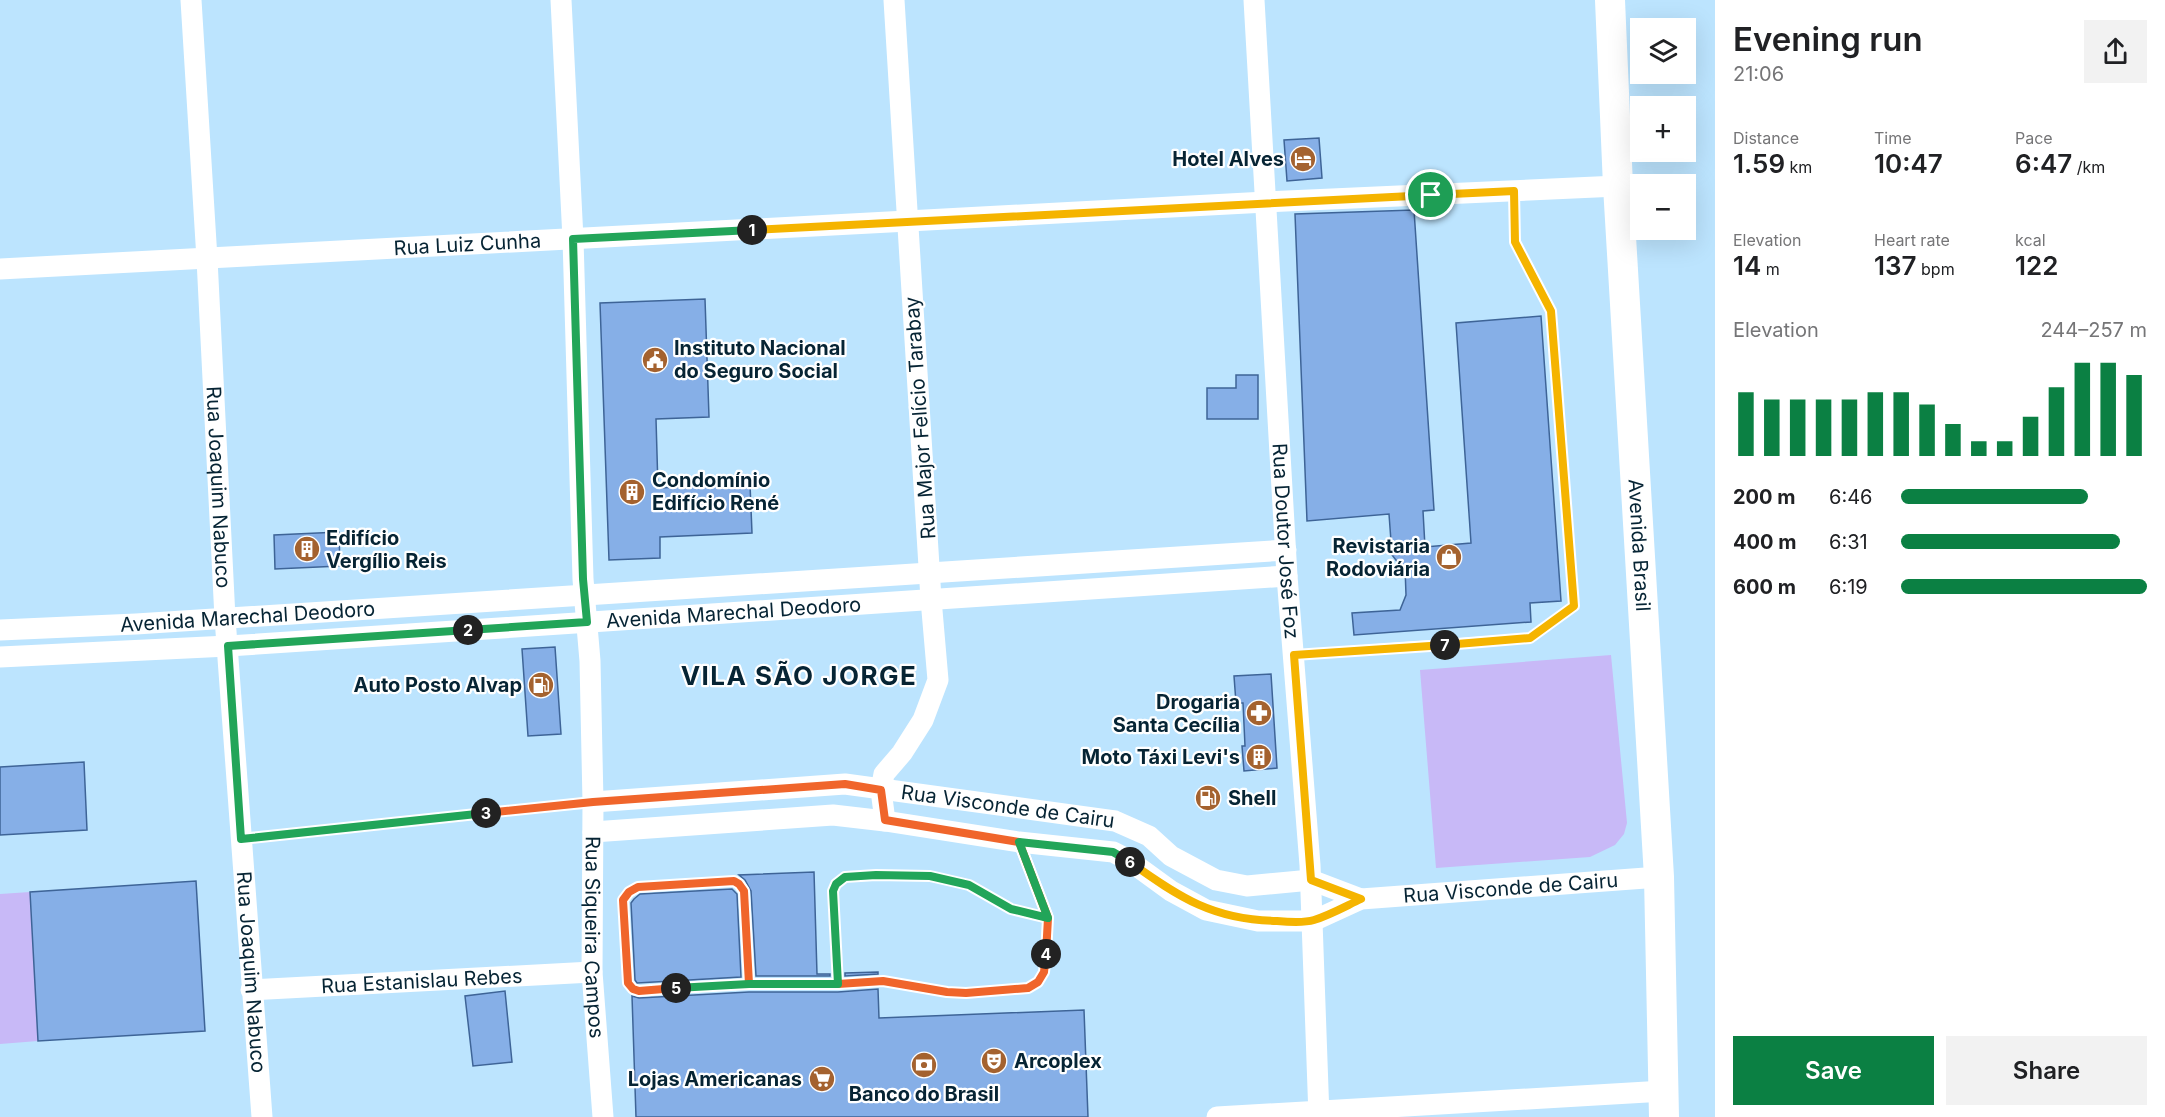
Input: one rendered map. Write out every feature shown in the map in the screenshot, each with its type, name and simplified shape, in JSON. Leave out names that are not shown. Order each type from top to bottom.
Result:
[{"type":"main road","name":"Avenida Brasil","points":[[1610,0],[1618,186],[1659,877],[1666,1108]]},
{"type":"street","name":"Rua Joaquim Nabuco","points":[[191,0],[225,618],[262,1117]]},
{"type":"street","name":"Rua Siqueira Campos","points":[[561,0],[573,239],[584,595],[590,661],[593,802],[592,972],[603,1117]]},
{"type":"street","name":"Rua Major Felício Tarabay","points":[[881,790],[884,774],[902,753],[923,720],[938,680],[894,0]]},
{"type":"street","name":"Rua Doutor José Foz","points":[[1254,0],[1287,576],[1311,880],[1318,1114]]},
{"type":"street","name":"Rua Luiz Cunha","points":[[0,269],[1266,202],[1618,186]]},
{"type":"street","name":"Avenida Marechal Deodoro","points":[[0,630],[225,618],[1286,550]]},
{"type":"street","name":"Avenida Marechal Deodoro","points":[[0,657],[228,646],[1287,576]]},
{"type":"street","name":"Rua Visconde de Cairu","points":[[593,802],[845,784],[1115,821],[1149,836],[1171,856],[1216,880],[1247,886],[1311,880],[1361,899]]},
{"type":"street","points":[[881,790],[885,820]]},
{"type":"street","name":"Rua Visconde de Cairu","points":[[593,832],[833,815],[885,820],[1019,842],[1113,852],[1127,859],[1171,891],[1206,910],[1258,921],[1313,921],[1361,899],[1659,877]]},
{"type":"street","name":"Rua Estanislau Rebes","points":[[251,990],[592,972]]},
{"type":"street","points":[[1217,1117],[1666,1108]]},
{"type":"lane","points":[[1294,655],[1530,638],[1574,606],[1551,311],[1515,242],[1514,191]]},
{"type":"lane","name":"Rua Visconde de Cairu","points":[[241,839],[593,802]]},
{"type":"lane","points":[[749,984],[744,891],[739,884],[734,881],[638,887],[629,892],[623,900],[628,983],[633,989],[639,991],[749,984],[838,984],[883,981],[966,993],[1028,988],[1038,982],[1044,972],[1048,918],[1019,842]]},
{"type":"lane","points":[[838,984],[833,891],[836,884],[845,877],[930,876],[969,885],[1011,909],[1048,918]]},
{"type":"shaded area","points":[[1611,655],[1627,823],[1624,834],[1615,845],[1590,857],[1436,868],[1420,670]]},
{"type":"shaded area","points":[[30,892],[38,1041],[0,1044],[0,894]]},
{"type":"building","name":"Hotel Alves","points":[[1319,138],[1322,178],[1287,181],[1284,140]]},
{"type":"building","points":[[1414,210],[1434,510],[1423,511],[1425,547],[1471,543],[1456,323],[1541,316],[1561,601],[1530,603],[1531,622],[1354,635],[1352,613],[1400,610],[1406,595],[1405,567],[1399,564],[1392,555],[1389,514],[1307,521],[1295,214]]},
{"type":"building","points":[[705,299],[709,417],[656,419],[658,488],[750,484],[752,533],[660,537],[660,558],[609,560],[600,303]]},
{"type":"building","points":[[1236,375],[1258,375],[1258,419],[1207,419],[1207,388],[1236,388]]},
{"type":"building","name":"Edifício Vergílio Reis","points":[[339,532],[340,566],[275,569],[274,535]]},
{"type":"building","points":[[555,647],[561,734],[528,736],[522,649]]},
{"type":"building","points":[[1271,674],[1277,768],[1244,771],[1243,703],[1236,703],[1234,676]]},
{"type":"building","points":[[84,762],[87,830],[0,835],[0,767]]},
{"type":"building","points":[[814,872],[817,974],[830,974],[830,976],[756,976],[751,891],[739,875]]},
{"type":"building","points":[[196,881],[205,1031],[38,1041],[30,892]]},
{"type":"building","points":[[732,889],[737,894],[741,977],[637,983],[631,903],[634,899],[640,894]]},
{"type":"building","points":[[878,972],[878,974],[845,976],[845,973]]},
{"type":"building","points":[[878,989],[879,1018],[1084,1010],[1088,1117],[636,1117],[632,996],[639,998],[749,992],[838,992]]},
{"type":"building","points":[[505,991],[512,1062],[473,1066],[465,996]]},
{"type":"place","name":"Hotel Alves","points":[[1303,159]]},
{"type":"place","name":"Instituto Nacional do Seguro Social","points":[[655,360]]},
{"type":"place","name":"Condomínio Edifício René","points":[[632,492]]},
{"type":"place","name":"Edifício Vergílio Reis","points":[[307,549]]},
{"type":"place","name":"Revistaria Rodoviária","points":[[1449,557]]},
{"type":"place","name":"Auto Posto Alvap","points":[[541,685]]},
{"type":"place","name":"Drogaria Santa Cecília","points":[[1259,713]]},
{"type":"place","name":"Moto Táxi Levi's","points":[[1259,757]]},
{"type":"place","name":"Shell","points":[[1208,798]]},
{"type":"place","name":"Arcoplex","points":[[994,1061]]},
{"type":"place","name":"Banco do Brasil","points":[[924,1065]]},
{"type":"place","name":"Lojas Americanas","points":[[822,1079]]},
{"type":"district","name":"VILA SÃO JORGE","points":[[799,676]]},
{"type":"route","points":[[1431,195],[573,239],[583,579],[587,622],[228,646],[241,839],[593,802],[845,784],[881,790],[885,820],[1019,842],[1048,918],[1044,972],[1038,982],[1028,988],[966,993],[883,981],[838,984],[749,984],[744,891],[739,884],[734,881],[638,887],[629,892],[623,900],[628,983],[633,989],[639,991],[749,984],[838,984],[833,891],[836,884],[845,877],[930,876],[969,885],[1011,909],[1048,918],[1019,842],[1113,852],[1127,859],[1171,891],[1206,910],[1238,918],[1258,921],[1313,921],[1361,899],[1311,880],[1294,655],[1530,638],[1574,606],[1551,311],[1515,242],[1514,191],[1431,195]]}]
